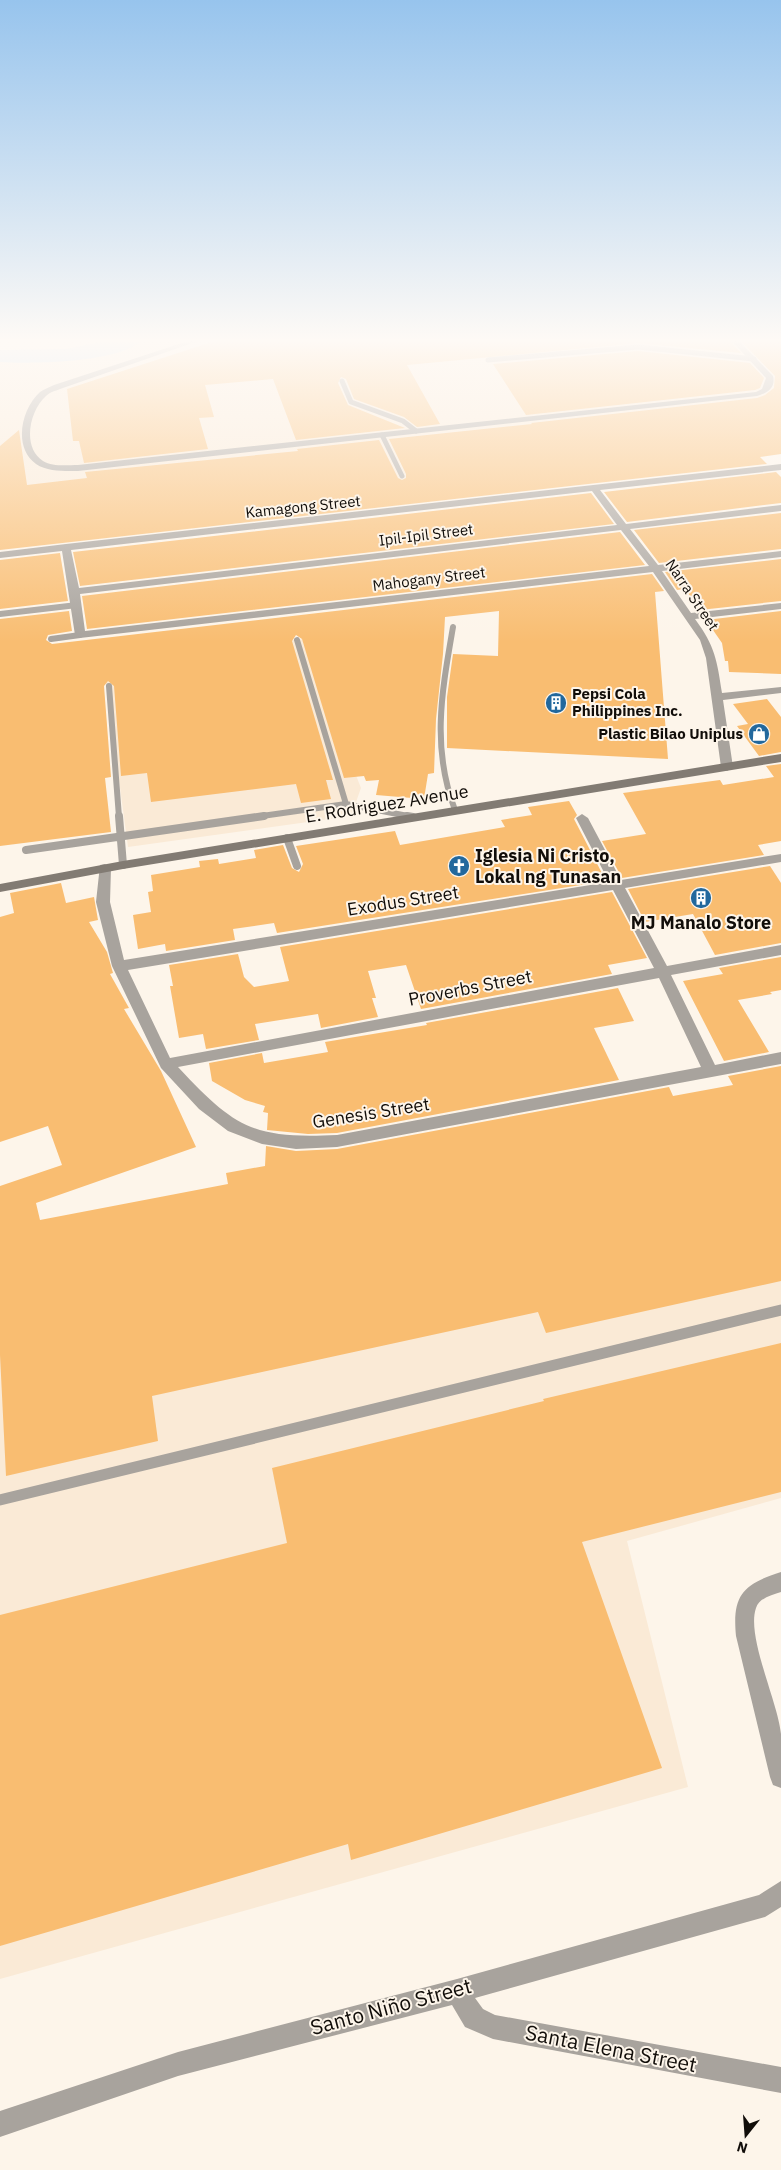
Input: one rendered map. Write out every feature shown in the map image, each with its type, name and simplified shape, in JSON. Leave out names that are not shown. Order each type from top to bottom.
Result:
[{"type":"street","points":[[27,440],[28,450],[41,463],[51,466],[78,468],[333,440]]},
{"type":"street","name":"Kamagong Street","points":[[0,555],[781,467]]},
{"type":"street","name":"Narra Street","points":[[594,488],[690,616],[709,648],[727,767]]},
{"type":"street","name":"Ipil-Ipil Street","points":[[74,592],[781,508]]},
{"type":"street","points":[[66,547],[77,605],[80,635]]},
{"type":"street","name":"Mahogany Street","points":[[80,635],[781,554]]},
{"type":"street","points":[[690,616],[781,606]]},
{"type":"street","points":[[716,697],[781,690]]},
{"type":"street","name":"E. Rodriguez Avenue","points":[[0,888],[105,868],[781,758]]},
{"type":"street","points":[[582,818],[662,970],[711,1072]]},
{"type":"street","name":"Exodus Street","points":[[119,966],[781,858]]},
{"type":"street","name":"Genesis Street","points":[[105,868],[103,902],[119,966],[166,1064],[204,1105],[233,1127],[262,1138],[296,1143],[337,1141],[781,1058]]},
{"type":"street","name":"Proverbs Street","points":[[166,1064],[662,970],[781,950]]},
{"type":"street","points":[[781,1582],[758,1589],[749,1599],[744,1614],[746,1636],[781,1777]]},
{"type":"street","name":"Santo Niño Street","points":[[0,2124],[178,2064],[457,1991],[765,1905],[781,1892]]},
{"type":"street","name":"Santa Elena Street","points":[[457,1991],[474,2018],[493,2027],[781,2080]]},
{"type":"lane","points":[[385,440],[402,476]]},
{"type":"lane","points":[[0,614],[77,605]]},
{"type":"lane","points":[[453,627],[445,682],[440,742],[442,770],[456,810]]},
{"type":"lane","points":[[51,639],[80,635]]},
{"type":"lane","points":[[298,640],[346,804]]},
{"type":"lane","points":[[109,686],[120,836],[124,865]]},
{"type":"lane","points":[[26,850],[346,804],[413,817]]},
{"type":"lane","points":[[287,838],[297,866]]},
{"type":"lane","points":[[0,1500],[781,1310]]},
{"type":"shaded area","points":[[0,440],[781,440],[781,446],[0,534]]},
{"type":"shaded area","points":[[302,639],[361,788],[351,816],[128,847],[103,661]]},
{"type":"shaded area","points":[[781,1120],[781,1498],[627,1541],[688,1787],[0,1979],[0,1239]]},
{"type":"building","points":[[7,440],[20,440],[27,485],[87,478],[85,472],[298,451],[297,449],[377,440],[379,440],[398,478],[402,480],[406,478],[406,474],[390,440],[781,440],[781,454],[760,457],[767,464],[0,550],[0,446]]},
{"type":"building","points":[[205,440],[208,449],[84,463],[79,441],[73,441]]},
{"type":"building","points":[[776,472],[781,477],[781,503],[627,522],[604,492]]},
{"type":"building","points":[[591,493],[614,524],[80,586],[73,552]]},
{"type":"building","points":[[781,513],[781,549],[659,563],[634,530]]},
{"type":"building","points":[[620,532],[645,565],[87,629],[82,596]]},
{"type":"building","points":[[60,553],[68,601],[0,609],[0,560]]},
{"type":"building","points":[[781,559],[781,601],[700,610],[685,589],[677,590],[665,572]]},
{"type":"building","points":[[652,574],[664,591],[655,592],[668,759],[447,748],[447,697],[453,654],[498,656],[499,611],[445,617],[436,719],[434,773],[428,774],[424,799],[376,795],[379,780],[366,781],[364,776],[344,778],[302,639],[296,635],[292,641],[333,780],[326,780],[331,799],[301,803],[296,784],[151,802],[147,773],[121,776],[114,686],[108,681],[104,686],[111,777],[105,778],[111,832],[0,846],[0,619],[69,611],[72,631],[48,635],[46,640],[52,644]]},
{"type":"building","points":[[781,611],[781,674],[729,672],[728,661],[725,661],[722,643],[706,620]]},
{"type":"building","points":[[767,699],[781,717],[781,752],[759,756],[737,726],[748,724],[733,704]]},
{"type":"building","points":[[781,764],[781,841],[758,845],[764,855],[622,878],[602,841],[646,834],[623,793],[720,780],[723,785],[774,777],[766,766]]},
{"type":"building","points":[[569,801],[577,815],[574,819],[606,881],[277,933],[274,923],[233,929],[235,940],[166,951],[165,944],[138,949],[133,915],[151,912],[148,892],[153,891],[151,875],[200,867],[199,861],[218,859],[219,864],[256,858],[254,850],[283,845],[292,868],[299,872],[303,864],[296,846],[395,831],[400,845],[505,827],[501,820],[532,815],[528,807]]},
{"type":"building","points":[[770,866],[781,883],[781,943],[715,955],[693,914],[645,922],[628,889]]},
{"type":"building","points":[[61,883],[66,903],[94,897],[98,920],[89,922],[107,952],[113,973],[110,974],[129,1008],[124,1009],[161,1071],[196,1147],[36,1203],[40,1220],[228,1184],[226,1173],[265,1166],[266,1146],[296,1151],[337,1149],[669,1087],[673,1096],[733,1085],[728,1076],[781,1066],[781,1281],[546,1333],[538,1312],[152,1396],[158,1441],[6,1476],[0,1355],[0,1186],[62,1165],[48,1126],[0,1142],[0,917],[14,913],[10,893]]},
{"type":"building","points":[[612,892],[647,958],[608,965],[612,974],[421,1009],[406,965],[368,971],[376,998],[372,998],[378,1017],[321,1028],[318,1014],[255,1024],[259,1040],[206,1049],[203,1034],[179,1038],[170,986],[173,986],[169,965],[238,954],[244,977],[254,987],[289,981],[280,947]]},
{"type":"building","points":[[781,957],[781,990],[770,992],[772,994],[738,1000],[769,1052],[724,1061],[683,981],[723,974],[719,968]]},
{"type":"building","points":[[618,988],[634,1021],[594,1028],[619,1080],[337,1133],[308,1134],[267,1130],[268,1113],[263,1112],[265,1106],[245,1100],[212,1081],[209,1063],[262,1053],[264,1063],[328,1052],[325,1042],[427,1025],[426,1023]]},
{"type":"building","points":[[781,1343],[781,1492],[582,1542],[662,1768],[351,1860],[348,1844],[0,1946],[0,1615],[287,1543],[272,1468],[544,1401],[543,1399]]},
{"type":"place","name":"Pepsi Cola Philippines Inc.","points":[[556,703]]},
{"type":"place","name":"Plastic Bilao Uniplus","points":[[759,734]]},
{"type":"place","name":"Iglesia Ni Cristo, Lokal ng Tunasan","points":[[459,866]]},
{"type":"place","name":"MJ Manalo Store","points":[[701,898]]}]
